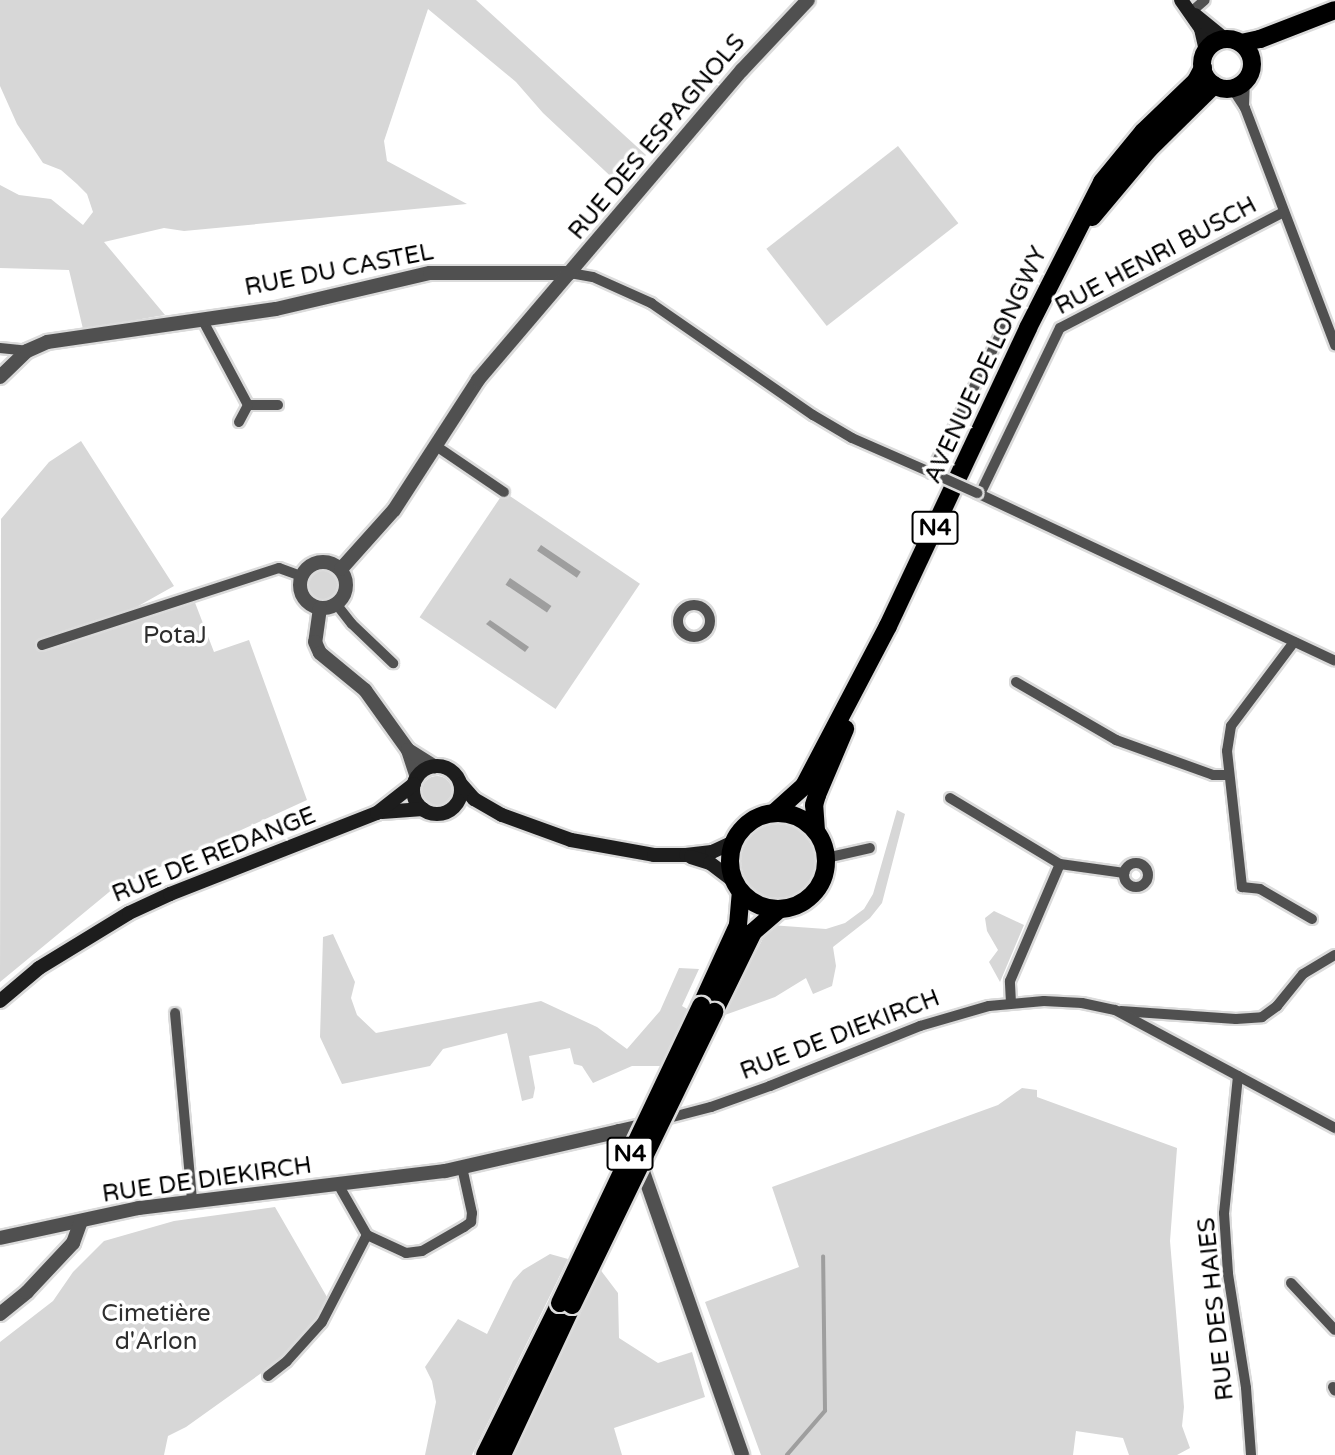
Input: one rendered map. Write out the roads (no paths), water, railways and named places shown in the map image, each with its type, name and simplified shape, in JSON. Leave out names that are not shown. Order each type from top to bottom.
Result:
[{"type":"main road","points":[[1181,0],[1192,12],[1249,53],[1236,80],[1204,60],[1201,29],[1192,12]]},
{"type":"main road","name":"N4","points":[[1204,60],[1211,45],[1261,39],[1335,10]]},
{"type":"main road","name":"AVENUE DE LONGWY","points":[[1074,238],[1149,149],[1236,80],[1275,43],[1335,20]]},
{"type":"main road","name":"AVENUE DE LONGWY","points":[[888,626],[1102,182],[1143,132],[1190,88],[1204,60]]},
{"type":"main road","name":"N4","points":[[707,1009],[738,925],[737,886],[730,868],[733,842],[750,822],[775,813],[804,786],[888,626]]},
{"type":"main road","name":"N4","points":[[485,1455],[565,1305],[707,1009],[753,932],[778,910],[794,907],[813,894],[825,874],[827,858],[816,831],[817,795],[888,626]]},
{"type":"main road","points":[[502,815],[474,799],[451,770],[434,766],[424,770],[415,781],[415,798],[423,809],[437,814],[471,809],[502,815],[571,840],[654,855],[712,852],[733,842]]},
{"type":"main road","name":"RUE DE REDANGE","points":[[377,813],[415,781]]},
{"type":"main road","points":[[449,811],[459,800],[461,784]]},
{"type":"main road","name":"RUE DE REDANGE","points":[[0,1001],[38,968],[104,926],[170,894],[377,813],[423,809]]},
{"type":"main road","points":[[775,813],[797,817],[816,831]]},
{"type":"main road","points":[[686,855],[710,863],[751,901],[778,910]]},
{"type":"main road","name":"RUE DE REDANGE","points":[[0,1013],[72,947]]},
{"type":"main road","name":"N4","points":[[502,1455],[565,1305]]},
{"type":"street","name":"RUE DES ESPAGNOLS","points":[[341,569],[394,510],[478,380],[742,70],[807,0]]},
{"type":"street","points":[[1192,12],[1205,0]]},
{"type":"street","points":[[1236,80],[1335,345]]},
{"type":"street","name":"RUE HENRI BUSCH","points":[[978,494],[1060,328],[1284,212]]},
{"type":"street","name":"RUE DU CASTEL","points":[[0,348],[27,351],[47,342],[275,309],[430,273],[570,273]]},
{"type":"street","points":[[570,273],[593,277],[651,303],[813,415],[852,438],[935,474],[1335,661]]},
{"type":"street","points":[[202,319],[248,405]]},
{"type":"street","points":[[935,474],[1007,321]]},
{"type":"street","points":[[0,377],[27,351]]},
{"type":"street","points":[[248,405],[278,405]]},
{"type":"street","points":[[239,422],[248,405]]},
{"type":"street","points":[[436,446],[504,492]]},
{"type":"street","points":[[324,561],[341,569],[347,584],[337,605],[320,608],[305,601],[299,585],[301,576],[314,563],[324,561]]},
{"type":"street","points":[[42,646],[279,568],[301,576]]},
{"type":"street","points":[[337,605],[352,624],[393,663]]},
{"type":"street","points":[[320,608],[315,642],[320,653],[365,690],[408,750],[434,766]]},
{"type":"street","points":[[1294,642],[1231,726],[1227,751],[1242,887],[1260,889],[1312,919]]},
{"type":"street","points":[[1016,682],[1116,740],[1213,775],[1229,775]]},
{"type":"street","points":[[408,750],[415,781]]},
{"type":"street","points":[[950,798],[1060,864],[1124,873]]},
{"type":"street","points":[[827,858],[870,848]]},
{"type":"street","points":[[1011,1003],[1010,981],[1060,864]]},
{"type":"street","points":[[1115,1010],[1172,1015],[1262,1017],[1277,1006],[1303,974],[1335,955]]},
{"type":"street","name":"RUE DE DIEKIRCH","points":[[0,1238],[139,1208],[339,1186],[462,1167],[619,1131],[711,1107],[920,1026],[989,1006],[1011,1003],[1082,1003],[1115,1010],[1335,1128]]},
{"type":"street","points":[[175,1013],[192,1201]]},
{"type":"street","points":[[1165,1035],[1172,1015]]},
{"type":"street","name":"RUE DES HAIES","points":[[1238,1076],[1224,1213],[1228,1274],[1246,1388],[1251,1455]]},
{"type":"street","points":[[641,1166],[651,1123]]},
{"type":"street","points":[[619,1131],[641,1166],[742,1455]]},
{"type":"street","points":[[268,1376],[287,1361],[322,1322],[367,1235],[406,1253],[422,1251],[471,1222],[472,1213],[462,1167]]},
{"type":"street","name":"RUE DE DIEKIRCH","points":[[339,1186],[367,1235]]},
{"type":"street","points":[[0,1314],[27,1292],[73,1243],[81,1221]]},
{"type":"street","points":[[1291,1283],[1335,1330]]},
{"type":"waterway","points":[[787,1455],[825,1411],[823,1257]]},
{"type":"park label","name":"PotaJ","points":[[175,636]]},
{"type":"park label","name":"Cimetière d'Arlon","points":[[156,1328]]}]
